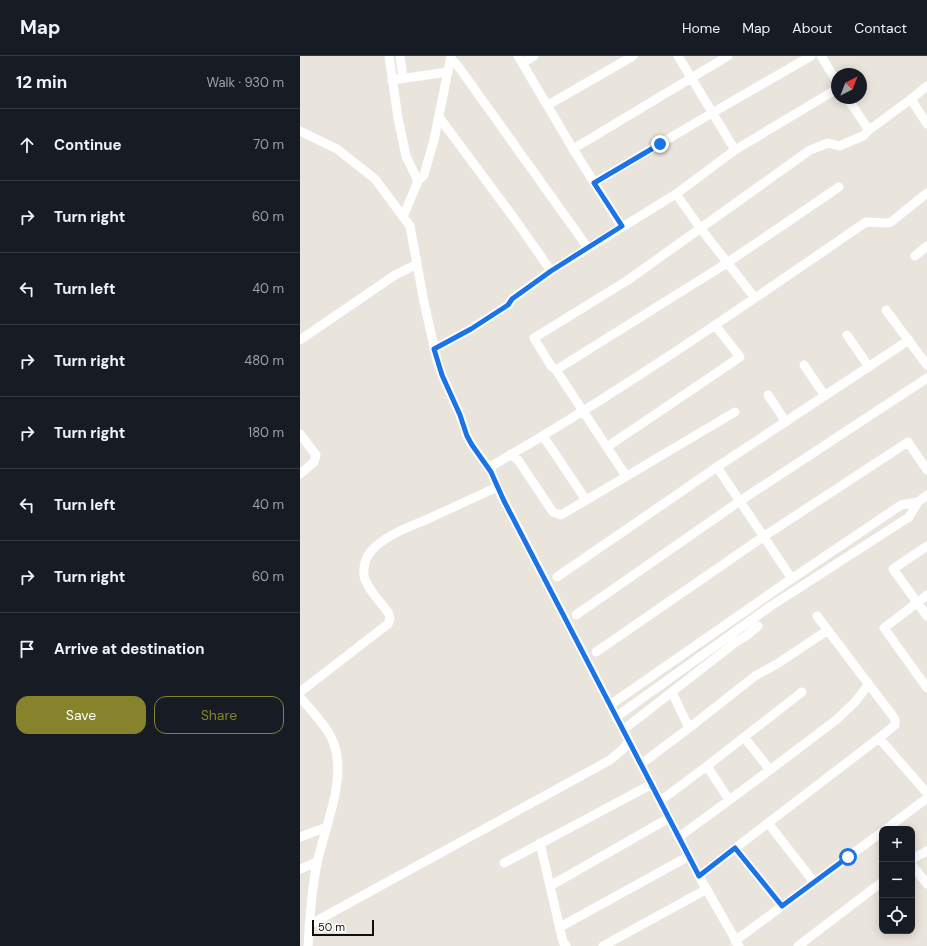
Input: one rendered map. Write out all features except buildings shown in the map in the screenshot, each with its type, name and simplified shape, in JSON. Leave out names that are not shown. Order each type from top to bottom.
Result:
[{"type":"street","points":[[389,56],[398,118],[406,156],[418,181]]},
{"type":"street","points":[[400,56],[402,78]]},
{"type":"street","points":[[534,56],[520,59],[573,149],[622,226]]},
{"type":"street","points":[[548,105],[633,56]]},
{"type":"street","points":[[678,56],[735,150]]},
{"type":"street","points":[[573,149],[728,56]]},
{"type":"street","points":[[594,183],[811,56]]},
{"type":"street","points":[[821,56],[831,72]]},
{"type":"street","points":[[403,217],[418,181],[424,175],[434,140],[451,57]]},
{"type":"street","points":[[451,57],[588,248]]},
{"type":"street","points":[[392,80],[448,72]]},
{"type":"street","points":[[626,476],[556,370],[551,366],[534,338],[628,280],[810,150],[828,143],[840,146],[863,136],[927,86]]},
{"type":"street","points":[[434,349],[471,329],[508,305],[512,299],[551,271],[676,194],[735,150],[831,93]]},
{"type":"street","points":[[911,99],[927,124]]},
{"type":"street","points":[[851,104],[869,130]]},
{"type":"street","points":[[439,117],[551,271]]},
{"type":"street","points":[[300,131],[337,149],[375,179],[410,226],[434,349],[442,375],[460,415],[467,436],[488,468],[699,876],[737,943],[782,906],[879,834]]},
{"type":"street","points":[[556,370],[727,263],[839,187]]},
{"type":"street","points":[[488,468],[543,436],[716,325],[866,222],[891,222],[927,193]]},
{"type":"street","points":[[676,194],[701,229],[755,298]]},
{"type":"street","points":[[915,256],[927,246]]},
{"type":"street","points":[[300,340],[395,275],[417,264]]},
{"type":"street","points":[[886,310],[927,365]]},
{"type":"street","points":[[607,446],[740,358],[716,325]]},
{"type":"street","points":[[847,335],[869,367]]},
{"type":"street","points":[[557,577],[717,467],[909,340]]},
{"type":"street","points":[[804,365],[825,396]]},
{"type":"street","points":[[576,615],[740,501],[927,378]]},
{"type":"street","points":[[768,395],[786,422]]},
{"type":"street","points":[[512,454],[518,460],[553,512],[561,515],[735,412]]},
{"type":"street","points":[[300,434],[316,455],[314,462],[300,474]]},
{"type":"street","points":[[543,436],[586,500]]},
{"type":"street","points":[[596,652],[763,537],[908,442],[927,470]]},
{"type":"street","points":[[717,467],[792,579]]},
{"type":"street","points":[[300,692],[388,624],[390,620],[389,614],[367,584],[364,575],[366,560],[373,550],[383,541],[400,531],[497,487]]},
{"type":"street","points":[[616,717],[771,606],[909,516],[918,502],[927,495]]},
{"type":"street","points":[[610,704],[902,505],[918,502]]},
{"type":"street","points":[[927,546],[893,569],[927,616]]},
{"type":"street","points":[[927,595],[884,628],[927,688]]},
{"type":"street","points":[[699,876],[894,725],[895,719],[817,616]]},
{"type":"street","points":[[623,730],[758,626]]},
{"type":"street","points":[[641,764],[755,676],[777,664],[828,630]]},
{"type":"street","points":[[679,837],[846,712],[869,684]]},
{"type":"street","points":[[672,692],[689,728]]},
{"type":"street","points":[[660,801],[708,766],[802,692]]},
{"type":"street","points":[[300,697],[324,726],[334,743],[338,758],[332,809],[317,862],[312,892],[308,946]]},
{"type":"street","points":[[744,737],[770,770]]},
{"type":"street","points":[[879,738],[927,793]]},
{"type":"street","points":[[309,925],[610,760],[619,753],[629,741]]},
{"type":"street","points":[[708,766],[728,800]]},
{"type":"street","points":[[504,863],[652,784]]},
{"type":"street","points":[[890,826],[927,798]]},
{"type":"street","points":[[550,886],[669,818]]},
{"type":"street","points":[[768,823],[814,882]]},
{"type":"street","points":[[300,837],[327,827]]},
{"type":"street","points":[[540,843],[563,942],[566,946]]},
{"type":"street","points":[[735,848],[782,906]]},
{"type":"street","points":[[915,857],[927,850]]},
{"type":"street","points":[[560,927],[689,856]]},
{"type":"street","points":[[300,869],[317,862]]},
{"type":"street","points":[[915,869],[927,884]]},
{"type":"street","points":[[798,946],[879,884]]},
{"type":"street","points":[[603,946],[707,889]]},
{"type":"route","points":[[660,144],[594,183],[622,226],[551,271],[512,299],[508,305],[471,329],[434,349],[442,375],[460,415],[467,436],[491,472],[504,501],[699,876],[735,848],[782,906],[848,857]]}]
